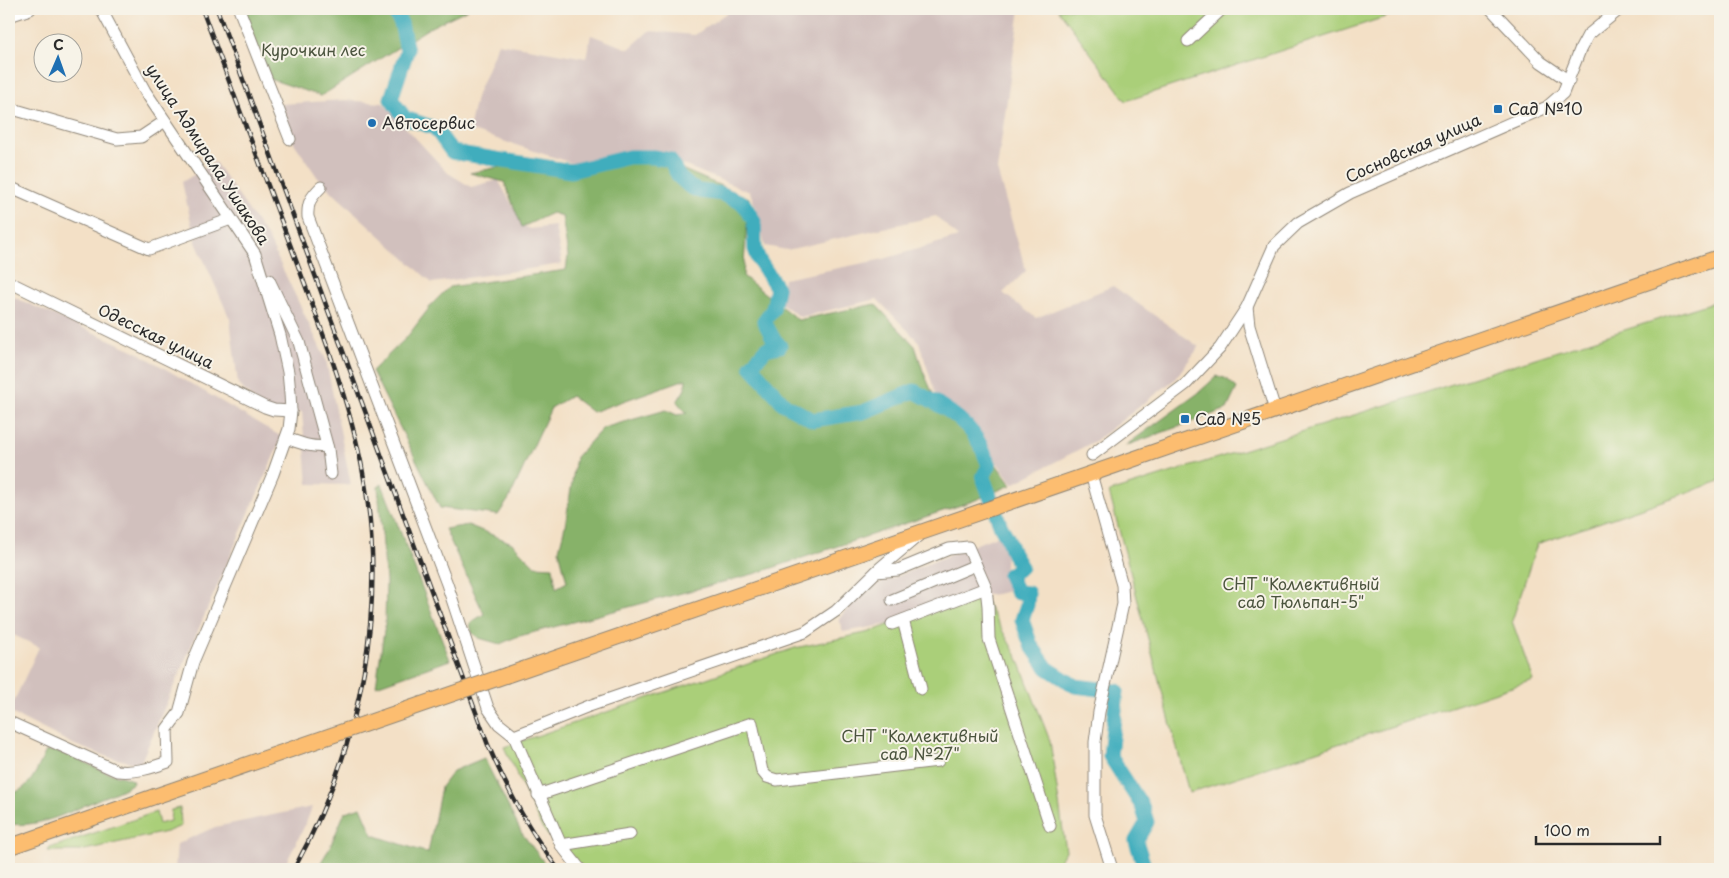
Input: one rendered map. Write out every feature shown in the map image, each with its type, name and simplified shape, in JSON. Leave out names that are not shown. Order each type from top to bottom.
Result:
[{"type":"main road","points":[[9,847],[1720,257]]},
{"type":"main road","points":[[9,858],[39,837]]},
{"type":"street","points":[[9,16],[30,9]]},
{"type":"street","name":"улица Адмирала Ушакова","points":[[9,722],[117,771],[128,772],[147,769],[168,762],[167,728],[179,713],[193,662],[232,574],[289,429],[291,411],[288,372],[280,335],[255,254],[145,92],[101,9]]},
{"type":"street","points":[[239,9],[290,139]]},
{"type":"street","points":[[1188,41],[1222,9]]},
{"type":"street","points":[[1491,9],[1541,62],[1569,81]]},
{"type":"street","name":"Сосновская улица","points":[[1092,455],[1186,384],[1220,348],[1247,307],[1274,246],[1298,223],[1350,193],[1547,108],[1563,93],[1588,35],[1620,9]]},
{"type":"street","points":[[9,108],[117,139],[141,137],[165,121]]},
{"type":"street","points":[[9,187],[149,249],[232,219]]},
{"type":"street","points":[[321,187],[307,206],[308,217],[447,584],[488,708],[500,724],[514,736],[561,845],[580,869]]},
{"type":"street","points":[[255,254],[299,342],[327,446],[331,474]]},
{"type":"street","name":"Одесская улица","points":[[9,282],[265,408],[291,411]]},
{"type":"street","points":[[1247,307],[1249,326],[1275,410]]},
{"type":"street","points":[[286,438],[308,446],[327,446]]},
{"type":"street","points":[[1091,474],[1122,585],[1123,595],[1123,604],[1099,712],[1095,742],[1095,815],[1112,869]]},
{"type":"street","points":[[514,736],[589,706],[805,632],[836,612],[876,572],[922,532]]},
{"type":"street","points":[[876,572],[898,570],[949,549],[968,547],[986,588],[988,640],[1050,826]]},
{"type":"street","points":[[892,600],[976,565]]},
{"type":"street","points":[[922,689],[897,622],[986,588]]},
{"type":"street","points":[[538,795],[752,723],[762,771],[767,777],[777,780],[938,761]]},
{"type":"street","points":[[561,845],[630,834]]},
{"type":"shaded area","points":[[732,9],[1020,9],[997,170],[1026,271],[1003,293],[1036,318],[1113,286],[1199,347],[1174,380],[1095,441],[1013,484],[965,419],[937,399],[919,342],[877,299],[800,317],[780,302],[784,279],[884,259],[958,237],[936,216],[787,250],[765,246],[750,192],[681,164],[665,153],[629,150],[575,164],[469,130],[476,97],[498,43],[586,58],[591,35],[629,49],[649,31],[695,35]]},
{"type":"shaded area","points":[[344,100],[383,103],[448,173],[471,187],[498,180],[524,226],[530,229],[555,226],[562,264],[432,283],[320,181],[290,137],[281,104]]},
{"type":"shaded area","points":[[215,162],[268,238],[326,360],[351,485],[308,484],[302,412],[264,410],[238,384],[230,319],[195,240],[182,182]]},
{"type":"shaded area","points":[[9,295],[135,351],[282,437],[140,764],[108,757],[75,745],[9,712],[39,647],[9,633]]},
{"type":"shaded area","points":[[999,535],[1006,551],[1004,577],[1012,590],[997,594],[969,597],[901,622],[843,632],[839,619],[855,599],[878,584]]},
{"type":"shaded area","points":[[312,807],[283,869],[175,869],[177,844],[215,827]]},
{"type":"green space","name":"Курочкин лес","points":[[242,9],[468,9],[429,28],[321,96],[267,78]]},
{"type":"green space","points":[[1058,9],[1410,9],[1126,101]]},
{"type":"green space","points":[[602,159],[663,161],[749,198],[743,276],[798,320],[875,304],[915,346],[936,401],[966,422],[1011,485],[973,501],[757,573],[516,637],[500,644],[479,638],[472,633],[470,623],[484,614],[445,529],[468,525],[512,543],[535,566],[553,567],[556,588],[567,582],[559,550],[565,526],[576,457],[603,428],[666,410],[677,415],[687,413],[677,402],[685,389],[686,379],[592,412],[571,396],[551,408],[509,499],[498,515],[440,508],[372,371],[407,337],[433,303],[449,287],[566,270],[568,256],[562,216],[552,213],[522,227],[504,182],[470,173],[518,163],[584,175]]},
{"type":"green space","name":"СНТ \"Коллективный сад Тюльпан-5\"","points":[[1720,300],[1720,481],[1537,544],[1512,621],[1533,680],[1189,793],[1109,492]]},
{"type":"green space","points":[[1217,376],[1225,378],[1237,388],[1227,409],[1125,446],[1197,394]]},
{"type":"green space","points":[[382,484],[450,660],[376,686],[385,624],[386,581],[378,487]]},
{"type":"green space","name":"СНТ \"Коллективный сад №27\"","points":[[979,590],[1018,658],[1050,741],[1066,851],[1054,869],[573,869],[541,826],[504,747],[795,648],[870,632]]},
{"type":"green space","points":[[46,751],[69,755],[106,772],[132,780],[133,783],[117,792],[45,821],[21,825],[9,824],[9,794],[17,792],[28,783]]},
{"type":"green space","points":[[484,758],[521,832],[549,869],[317,869],[329,849],[345,812],[361,807],[373,835],[428,853],[441,787],[453,771]]},
{"type":"green space","points":[[180,808],[181,826],[166,832],[80,851],[48,851],[50,848],[156,812],[159,824],[170,821],[171,810]]},
{"type":"waterway","points":[[392,9],[401,23],[407,51],[391,99],[405,118],[435,128],[452,152],[571,171],[629,157],[653,157],[670,160],[679,177],[690,187],[699,191],[722,194],[743,203],[754,221],[755,249],[759,260],[777,288],[773,309],[764,321],[773,338],[780,346],[766,349],[751,366],[784,404],[813,420],[863,412],[914,391],[950,412],[966,425],[981,447],[989,466],[983,477],[1001,527],[1021,567],[1009,575],[1017,592],[1028,593],[1027,605],[1022,620],[1031,645],[1047,668],[1075,686],[1117,691],[1110,756],[1142,806],[1147,822],[1136,841],[1145,869]]},
{"type":"railway","points":[[202,9],[331,357],[355,436],[369,514],[372,567],[370,619],[364,671],[353,723],[337,773],[318,822],[294,869]]},
{"type":"railway","points":[[217,9],[488,745],[519,809],[558,869]]},
{"type":"place","name":"Сад №10","points":[[1498,109]]},
{"type":"place","name":"Автосервис","points":[[372,123]]},
{"type":"place","name":"Сад №5","points":[[1185,419]]}]
